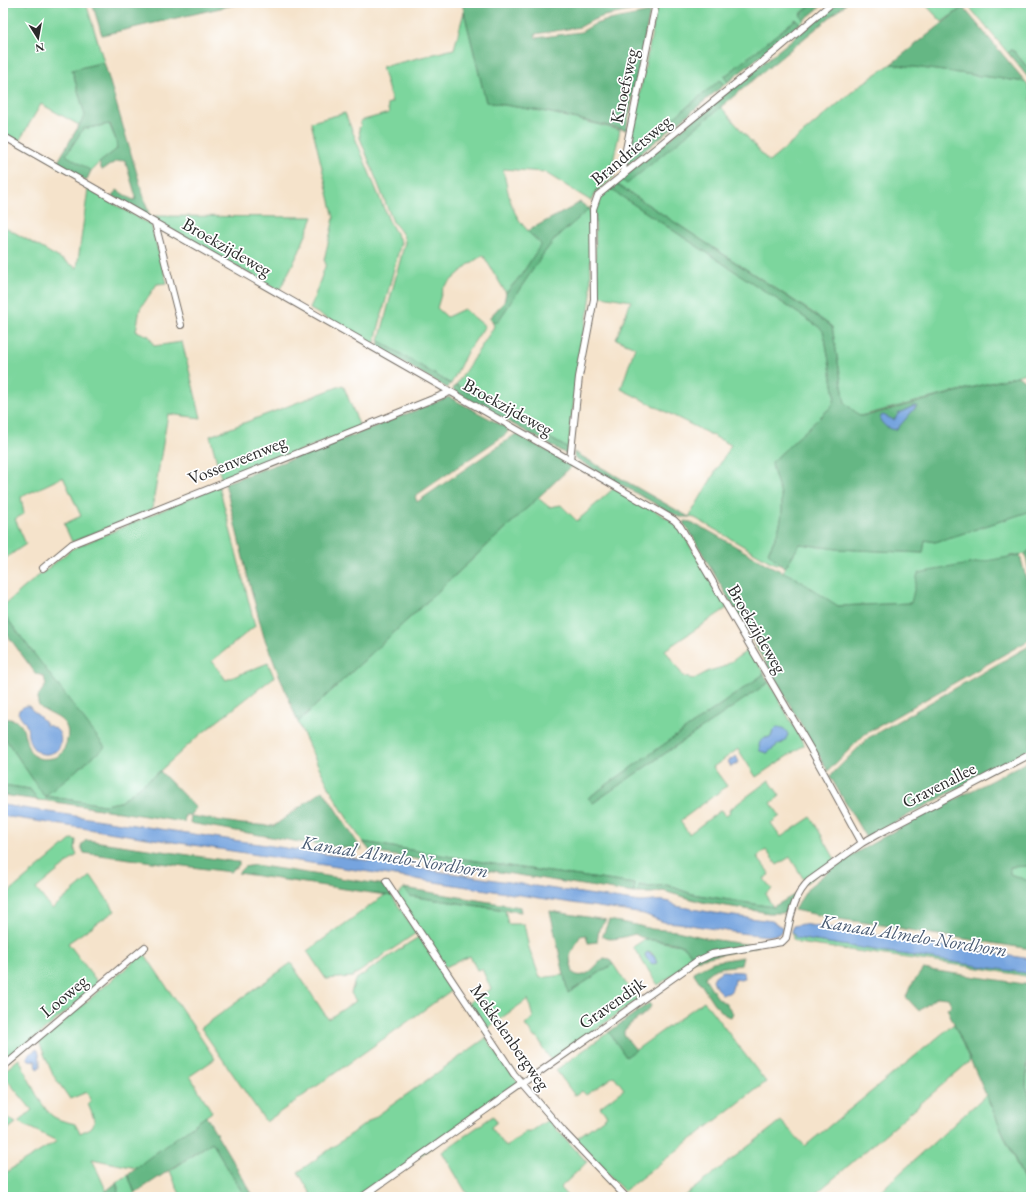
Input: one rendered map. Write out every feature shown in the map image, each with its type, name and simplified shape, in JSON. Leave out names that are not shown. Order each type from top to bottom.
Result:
[{"type":"street","name":"Knoefsweg","points":[[623,175],[624,159],[656,3]]},
{"type":"street","name":"Brandrietsweg","points":[[570,460],[579,377],[594,299],[593,209],[598,195],[832,3]]},
{"type":"street","name":"Broekzijdeweg","points":[[3,136],[674,520],[680,526],[810,748],[862,843]]},
{"type":"street","points":[[155,223],[181,325]]},
{"type":"street","name":"Vossenveenweg","points":[[43,568],[72,544],[450,392]]},
{"type":"street","name":"Gravenallee","points":[[862,843],[1031,754]]},
{"type":"street","name":"Gravendijk","points":[[362,1197],[704,957],[712,954],[782,942],[786,938],[796,897],[803,886],[862,843]]},
{"type":"street","name":"Mekkelenbergweg","points":[[386,881],[481,1026],[522,1084],[564,1132],[626,1197]]},
{"type":"street","name":"Looweg","points":[[3,1067],[145,947]]},
{"type":"green space","points":[[3,3],[86,3],[104,62],[72,70],[85,115],[79,125],[41,104],[18,143],[3,134]]},
{"type":"green space","points":[[92,3],[211,4],[242,3],[102,35]]},
{"type":"green space","points":[[462,3],[651,3],[650,7],[604,16],[580,27],[535,34],[536,38],[581,32],[595,24],[605,21],[650,12],[626,130],[547,112],[486,102]]},
{"type":"green space","points":[[658,3],[814,3],[800,14],[804,20],[800,24],[796,19],[724,77],[728,82],[724,85],[720,80],[655,134],[642,142],[631,136]]},
{"type":"green space","points":[[814,3],[825,3],[804,20],[800,15]]},
{"type":"green space","points":[[837,3],[846,4],[627,184],[620,179]]},
{"type":"green space","points":[[924,3],[960,3],[963,7],[942,22]]},
{"type":"green space","points":[[966,3],[1031,3],[1031,72],[1014,51],[1011,50],[1008,53]]},
{"type":"green space","points":[[963,7],[1024,80],[1026,82],[891,64]]},
{"type":"green space","points":[[464,12],[486,102],[547,112],[620,130],[611,171],[615,176],[594,194],[591,201],[544,172],[503,169],[512,207],[515,213],[526,229],[542,244],[522,274],[506,293],[483,255],[468,265],[443,288],[437,308],[447,317],[464,309],[485,326],[466,354],[451,384],[379,341],[405,242],[399,229],[393,222],[360,138],[359,128],[361,125],[360,121],[389,113],[387,104],[392,102],[382,67],[454,49]]},
{"type":"green space","points":[[796,19],[800,24],[728,82],[724,77]]},
{"type":"green space","points":[[1011,50],[1014,51],[1031,72],[1031,81],[1008,53]]},
{"type":"green space","points":[[104,62],[150,218],[113,196],[117,190],[131,199],[135,200],[136,197],[125,160],[115,162],[102,170],[99,163],[117,149],[116,140],[110,124],[83,129],[66,155],[91,171],[86,181],[56,165],[85,115],[72,70]]},
{"type":"green space","points":[[891,64],[1026,82],[1031,93],[1031,371],[1013,377],[860,416],[845,403],[832,327],[615,183],[679,141],[721,107],[769,162],[859,86]]},
{"type":"green space","points":[[720,80],[724,85],[626,166],[631,136],[641,142],[645,141]]},
{"type":"green space","points":[[345,113],[389,221],[401,242],[374,345],[310,309],[326,264],[324,260],[334,218],[311,122]]},
{"type":"green space","points":[[109,124],[116,140],[117,149],[91,171],[65,155],[83,129]]},
{"type":"green space","points":[[615,183],[832,327],[845,403],[860,416],[869,415],[1017,376],[1026,381],[1031,398],[1031,511],[935,542],[925,540],[923,553],[837,549],[800,544],[785,568],[768,553],[778,532],[782,511],[781,495],[774,474],[772,462],[831,407],[834,402],[835,396],[823,331],[609,188]]},
{"type":"green space","points":[[609,188],[823,331],[835,396],[834,402],[831,407],[772,462],[774,474],[781,495],[782,511],[778,532],[768,552],[785,567],[769,561],[695,518],[689,517],[731,445],[621,389],[635,347],[616,339],[631,301],[596,295],[595,203],[598,197]]},
{"type":"green space","points":[[88,189],[151,225],[167,283],[157,284],[140,309],[136,331],[149,336],[154,346],[182,342],[201,418],[168,414],[152,509],[72,542],[64,524],[81,516],[63,477],[21,497],[24,514],[15,519],[26,544],[3,560],[3,226],[77,268]]},
{"type":"green space","points":[[580,202],[589,209],[555,239],[497,323],[492,321],[489,318],[504,302],[506,293],[522,274],[541,244],[527,231]]},
{"type":"green space","points":[[590,207],[591,294],[580,349],[569,449],[456,385],[492,330],[494,326],[492,321],[497,322],[555,239]]},
{"type":"green space","points":[[155,216],[313,217],[299,252],[279,291],[158,222]]},
{"type":"green space","points":[[379,341],[451,384],[447,388],[378,348]]},
{"type":"green space","points":[[343,385],[360,427],[222,481],[210,436]]},
{"type":"green space","points":[[456,385],[569,449],[566,454],[454,391],[453,389]]},
{"type":"green space","points":[[449,397],[507,428],[508,431],[506,434],[415,496],[417,502],[516,434],[573,465],[298,722],[264,637],[225,483],[319,449]]},
{"type":"green space","points":[[574,452],[689,517],[679,517],[593,469],[574,457]]},
{"type":"green space","points":[[219,486],[255,626],[212,661],[226,680],[268,663],[274,677],[196,738],[160,771],[120,802],[104,805],[45,796],[49,801],[38,800],[30,789],[3,785],[3,735],[44,796],[104,747],[3,613],[3,606],[72,549]]},
{"type":"green space","points":[[614,488],[669,519],[682,532],[727,608],[665,650],[684,677],[694,679],[709,671],[723,667],[750,649],[764,674],[588,798],[593,803],[769,682],[804,745],[756,777],[738,749],[713,767],[727,786],[680,821],[689,834],[721,810],[725,816],[730,812],[729,810],[769,780],[780,796],[771,803],[780,816],[771,823],[781,837],[811,817],[836,861],[806,883],[790,857],[777,865],[766,850],[757,857],[770,874],[764,879],[772,889],[765,894],[773,907],[692,894],[667,885],[650,887],[639,885],[638,893],[634,893],[635,884],[494,864],[363,842],[344,813],[328,784],[298,722],[538,498],[549,507],[561,505],[577,521]],"holes":[[[773,731],[785,740],[783,743],[779,744],[767,753],[764,738],[771,737]]]},
{"type":"green space","points":[[1031,511],[1031,549],[1025,554],[1010,556],[911,603],[838,606],[783,572],[800,544],[837,549],[923,553],[925,540],[935,542]]},
{"type":"green space","points":[[686,521],[707,530],[768,565],[794,577],[838,606],[911,603],[918,573],[1020,555],[1031,598],[1031,639],[865,734],[828,771],[690,532],[683,523]]},
{"type":"green space","points":[[1031,549],[1031,579],[1025,554]]},
{"type":"green space","points":[[3,613],[105,747],[45,796],[104,805],[120,802],[160,771],[196,808],[190,815],[185,815],[184,822],[49,801],[46,799],[3,735],[3,718],[18,722],[22,726],[31,752],[35,757],[43,759],[55,758],[61,754],[68,737],[67,729],[64,722],[41,708],[38,703],[41,691],[46,685],[44,676],[36,674],[3,629]]},
{"type":"green space","points":[[1031,645],[1031,749],[866,838],[830,776],[868,738]]},
{"type":"green space","points":[[764,674],[769,682],[593,803],[588,798]]},
{"type":"green space","points":[[1031,760],[1031,866],[1010,867],[1010,874],[1031,882],[1031,949],[838,919],[794,910],[809,887],[854,854],[894,831]]},
{"type":"green space","points":[[3,785],[30,789],[38,800],[3,795]]},
{"type":"green space","points":[[323,790],[362,850],[300,842],[190,823],[191,816],[242,824],[274,826]]},
{"type":"green space","points":[[72,839],[76,840],[75,851],[77,855],[36,889],[52,909],[91,876],[115,911],[68,943],[99,984],[3,1065],[3,897]]},
{"type":"green space","points":[[86,840],[239,862],[239,865],[230,872],[84,853],[81,846]]},
{"type":"green space","points":[[363,842],[494,864],[635,884],[634,893],[371,852]]},
{"type":"green space","points":[[255,865],[385,885],[392,896],[238,873],[244,867]]},
{"type":"green space","points":[[1031,866],[1031,882],[1010,874],[1009,867]]},
{"type":"green space","points":[[639,885],[650,887],[667,885],[692,894],[773,907],[794,895],[789,910],[786,913],[769,913],[702,902],[663,891],[638,893]]},
{"type":"green space","points":[[404,888],[409,896],[505,910],[508,924],[524,924],[529,948],[540,978],[564,975],[568,993],[613,964],[637,1000],[552,1061],[541,1046],[542,1045],[537,1037],[535,1038],[525,1025],[533,1018],[528,999],[486,1029],[468,1003],[491,989],[482,969],[477,970],[470,956],[445,967],[397,896]]},
{"type":"green space","points":[[404,888],[520,907],[521,912],[409,896]]},
{"type":"green space","points":[[385,895],[392,896],[416,933],[352,977],[326,979],[307,951]]},
{"type":"green space","points":[[550,911],[606,920],[599,929],[597,942],[588,943],[586,935],[580,936],[570,955],[570,961],[573,973],[578,975],[586,974],[604,958],[609,959],[613,964],[568,993]]},
{"type":"green space","points":[[609,920],[651,929],[677,931],[710,939],[759,946],[695,960],[687,949],[676,943],[647,939],[635,934],[614,939],[603,937]]},
{"type":"green space","points":[[792,931],[796,938],[1031,974],[1031,977],[986,969],[798,943],[793,939]]},
{"type":"green space","points":[[419,937],[453,989],[266,1122],[201,1028],[291,963],[328,1019],[356,1001],[351,993],[355,980]]},
{"type":"green space","points":[[645,939],[680,945],[686,948],[695,960],[658,985],[633,947]],"holes":[[[647,952],[652,953],[656,960],[656,964],[647,959],[645,955]]]},
{"type":"green space","points":[[144,953],[215,1059],[190,1076],[212,1112],[136,1168],[92,1159],[106,1190],[107,1197],[3,1197],[3,1175],[57,1141],[18,1122],[32,1110],[3,1075],[3,1072],[19,1059],[39,1099],[49,1113],[56,1118],[75,1124],[80,1133],[89,1129],[95,1121],[88,1104],[91,1102],[87,1092],[70,1099],[53,1075],[39,1042]]},
{"type":"green space","points":[[743,957],[741,965],[716,969],[711,971],[705,978],[717,997],[727,1005],[733,1013],[731,1017],[725,1015],[714,1004],[693,972],[713,962]]},
{"type":"green space","points":[[923,969],[1031,985],[1031,1052],[1028,1054],[1026,1086],[1031,1100],[1031,1195],[947,1008],[952,1006],[948,998],[937,997],[919,1011],[906,997],[910,987]]},
{"type":"green space","points":[[704,1001],[766,1082],[624,1191],[574,1140],[607,1116],[600,1107],[624,1089],[614,1076],[586,1095],[582,1091],[575,1096],[556,1070],[609,1032],[626,1057]]},
{"type":"green space","points":[[649,1003],[651,1006],[649,1010],[630,1024],[624,1031],[624,1035],[636,1050],[626,1057],[609,1032]]},
{"type":"green space","points":[[954,1024],[970,1061],[812,1197],[683,1197],[781,1121],[805,1146]]},
{"type":"green space","points":[[486,1038],[519,1084],[363,1197],[313,1197],[298,1172]]},
{"type":"green space","points":[[1031,1052],[1031,1100],[1026,1086],[1028,1054]]},
{"type":"green space","points":[[986,1095],[1031,1197],[874,1197]]},
{"type":"green space","points":[[3,1115],[16,1123],[3,1133]]},
{"type":"green space","points":[[206,1116],[254,1197],[245,1197],[212,1142],[135,1193],[128,1175]]},
{"type":"green space","points":[[493,1116],[497,1122],[491,1127],[506,1147],[527,1131],[529,1133],[548,1120],[587,1162],[560,1188],[568,1197],[469,1197],[442,1152]]},
{"type":"green space","points":[[212,1142],[245,1197],[181,1197],[170,1171]]},
{"type":"green space","points":[[128,1175],[136,1197],[117,1197],[118,1187],[116,1183]]},
{"type":"green space","points":[[116,1183],[118,1190],[117,1197],[107,1197],[106,1191]]},
{"type":"water","points":[[917,406],[897,429],[887,428],[880,420],[881,416],[883,415],[894,420],[899,413]]},
{"type":"water","points":[[25,706],[29,706],[46,725],[55,728],[58,731],[61,741],[58,750],[53,753],[43,754],[39,753],[32,747],[26,725],[18,713],[19,710]]},
{"type":"water","points":[[777,727],[784,729],[788,735],[784,742],[767,753],[760,751],[760,742],[765,738],[771,737],[773,731]]},
{"type":"water","points":[[736,756],[739,762],[731,767],[728,761]]},
{"type":"water","points":[[3,805],[640,902],[664,901],[672,903],[676,906],[772,921],[782,927],[782,930],[779,934],[769,936],[663,922],[644,914],[3,816]]},
{"type":"water","points":[[802,924],[1031,959],[1031,974],[796,938],[792,931],[793,926]]},
{"type":"water","points":[[647,952],[654,956],[657,963],[652,964],[647,959],[645,955]]},
{"type":"water","points":[[722,971],[742,972],[744,973],[745,978],[734,980],[730,992],[722,994],[716,988],[713,980],[715,976]]},
{"type":"water","points":[[37,1049],[40,1067],[37,1069],[36,1061],[29,1060],[27,1057]]},
{"type":"water label","name":"Kanaal Almelo-Nordhorn","points":[[395,856]]},
{"type":"water label","name":"Kanaal Almelo-Nordhorn","points":[[914,935]]}]
